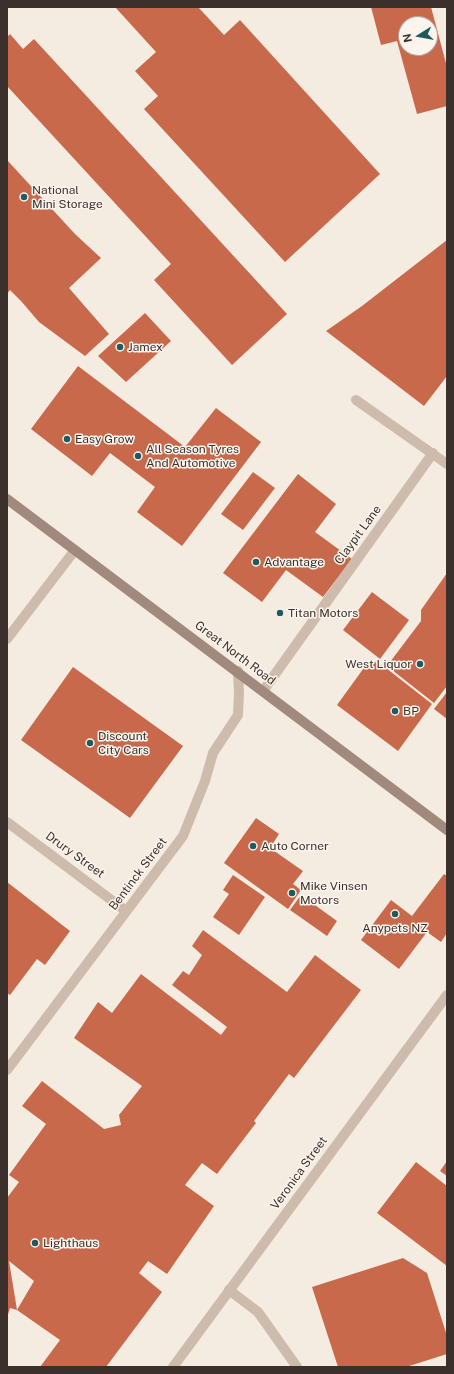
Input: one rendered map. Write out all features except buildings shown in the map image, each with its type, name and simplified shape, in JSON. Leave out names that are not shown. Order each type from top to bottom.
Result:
[{"type":"main road","name":"Great North Road","points":[[7,499],[447,830]]},
{"type":"street","points":[[356,400],[447,464]]},
{"type":"street","name":"Claypit Lane","points":[[263,691],[433,453]]},
{"type":"street","points":[[7,639],[75,550]]},
{"type":"street","name":"Bentinck Street","points":[[7,1070],[183,836],[205,781],[213,753],[238,716],[240,694],[238,672]]},
{"type":"street","name":"Drury Street","points":[[7,822],[126,911]]},
{"type":"street","name":"Veronica Street","points":[[173,1367],[228,1290],[447,995]]},
{"type":"street","points":[[228,1290],[258,1312],[297,1367]]},
{"type":"place","name":"National Mini Storage","points":[[24,197]]},
{"type":"place","name":"Jamex","points":[[120,347]]},
{"type":"place","name":"Easy Grow","points":[[67,439]]},
{"type":"place","name":"All Season Tyres And Automotive","points":[[138,456]]},
{"type":"place","name":"Advantage","points":[[256,562]]},
{"type":"place","name":"Titan Motors","points":[[280,613]]},
{"type":"place","name":"West Liquor","points":[[420,664]]},
{"type":"place","name":"BP","points":[[395,711]]},
{"type":"place","name":"Discount City Cars","points":[[90,743]]},
{"type":"place","name":"Auto Corner","points":[[253,846]]},
{"type":"place","name":"Mike Vinsen Motors","points":[[292,893]]},
{"type":"place","name":"Anypets NZ","points":[[395,914]]},
{"type":"place","name":"Lighthaus","points":[[35,1243]]}]
